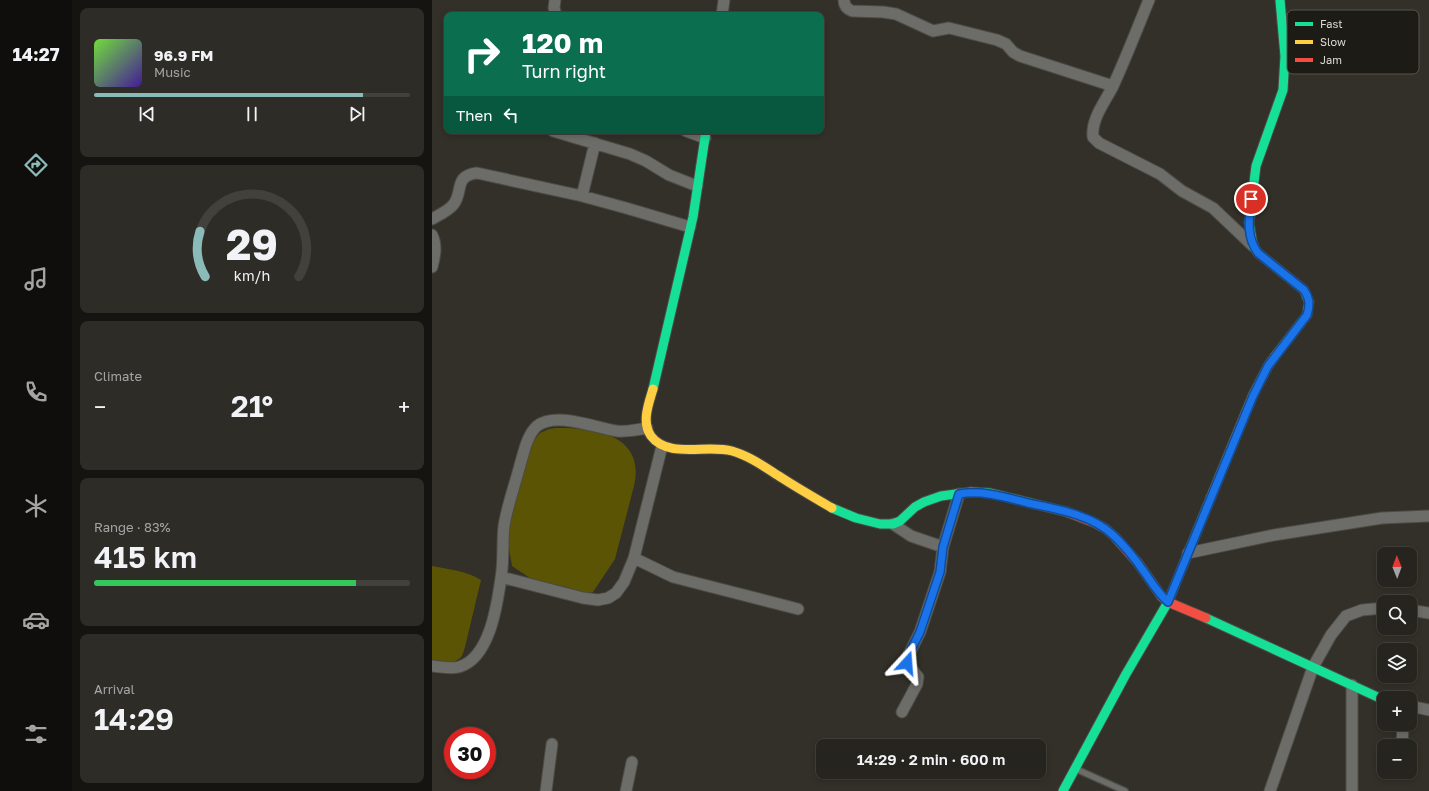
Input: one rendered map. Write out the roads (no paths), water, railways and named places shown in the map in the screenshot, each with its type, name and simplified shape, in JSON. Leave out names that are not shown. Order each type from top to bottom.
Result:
[{"type":"street","points":[[555,0],[555,12]]},
{"type":"street","points":[[722,12],[724,0]]},
{"type":"street","points":[[844,0],[844,4],[847,9],[852,11],[896,14],[933,31],[949,28],[996,40],[1006,44],[1013,52],[1020,56],[1113,86]]},
{"type":"street","points":[[1063,791],[1126,674],[1168,602],[1256,390],[1268,366],[1307,315],[1310,306],[1308,296],[1304,290],[1258,253],[1253,246],[1213,208],[1182,191],[1160,174],[1099,142],[1093,137],[1092,131],[1094,123],[1113,86],[1149,0]]},
{"type":"street","points":[[1253,246],[1249,223],[1256,166],[1283,90],[1285,77],[1286,60],[1280,0]]},
{"type":"street","points":[[564,134],[630,154],[668,175],[697,186]]},
{"type":"street","points":[[705,134],[690,227],[646,417],[647,428],[651,436],[662,446],[672,449],[716,449],[731,451],[750,458],[837,511],[880,524],[893,524],[900,521],[915,507],[941,496],[971,492],[990,493],[1062,510],[1093,522],[1106,529],[1138,563],[1162,597],[1168,602],[1377,697]]},
{"type":"street","points":[[582,196],[595,143]]},
{"type":"street","points":[[432,219],[452,206],[456,200],[460,183],[463,178],[470,174],[477,173],[582,196],[690,227]]},
{"type":"street","points":[[432,234],[435,242],[435,256],[432,267]]},
{"type":"street","points":[[432,666],[449,668],[459,667],[469,662],[475,656],[487,639],[494,615],[501,577],[504,525],[525,450],[531,434],[538,426],[545,422],[558,420],[597,426],[616,431],[629,432],[647,428]]},
{"type":"street","points":[[501,577],[583,598],[598,600],[608,598],[616,593],[624,582],[634,558],[662,446]]},
{"type":"street","points":[[902,712],[916,684],[918,676],[910,669],[907,663],[908,656],[920,632],[940,572],[943,547],[959,494]]},
{"type":"street","points":[[1188,553],[1274,535],[1382,518],[1429,516]]},
{"type":"street","points":[[893,524],[911,536],[943,547]]},
{"type":"street","points":[[634,558],[673,577],[798,609]]},
{"type":"street","points":[[1270,791],[1313,667],[1331,635],[1346,616],[1362,610],[1377,609]]},
{"type":"street","points":[[1417,611],[1429,613]]},
{"type":"street","points":[[1352,685],[1352,791]]},
{"type":"street","points":[[1417,707],[1429,710]]},
{"type":"street","points":[[546,791],[552,744]]},
{"type":"street","points":[[626,791],[632,762]]},
{"type":"lane","points":[[1076,769],[1125,791]]}]
